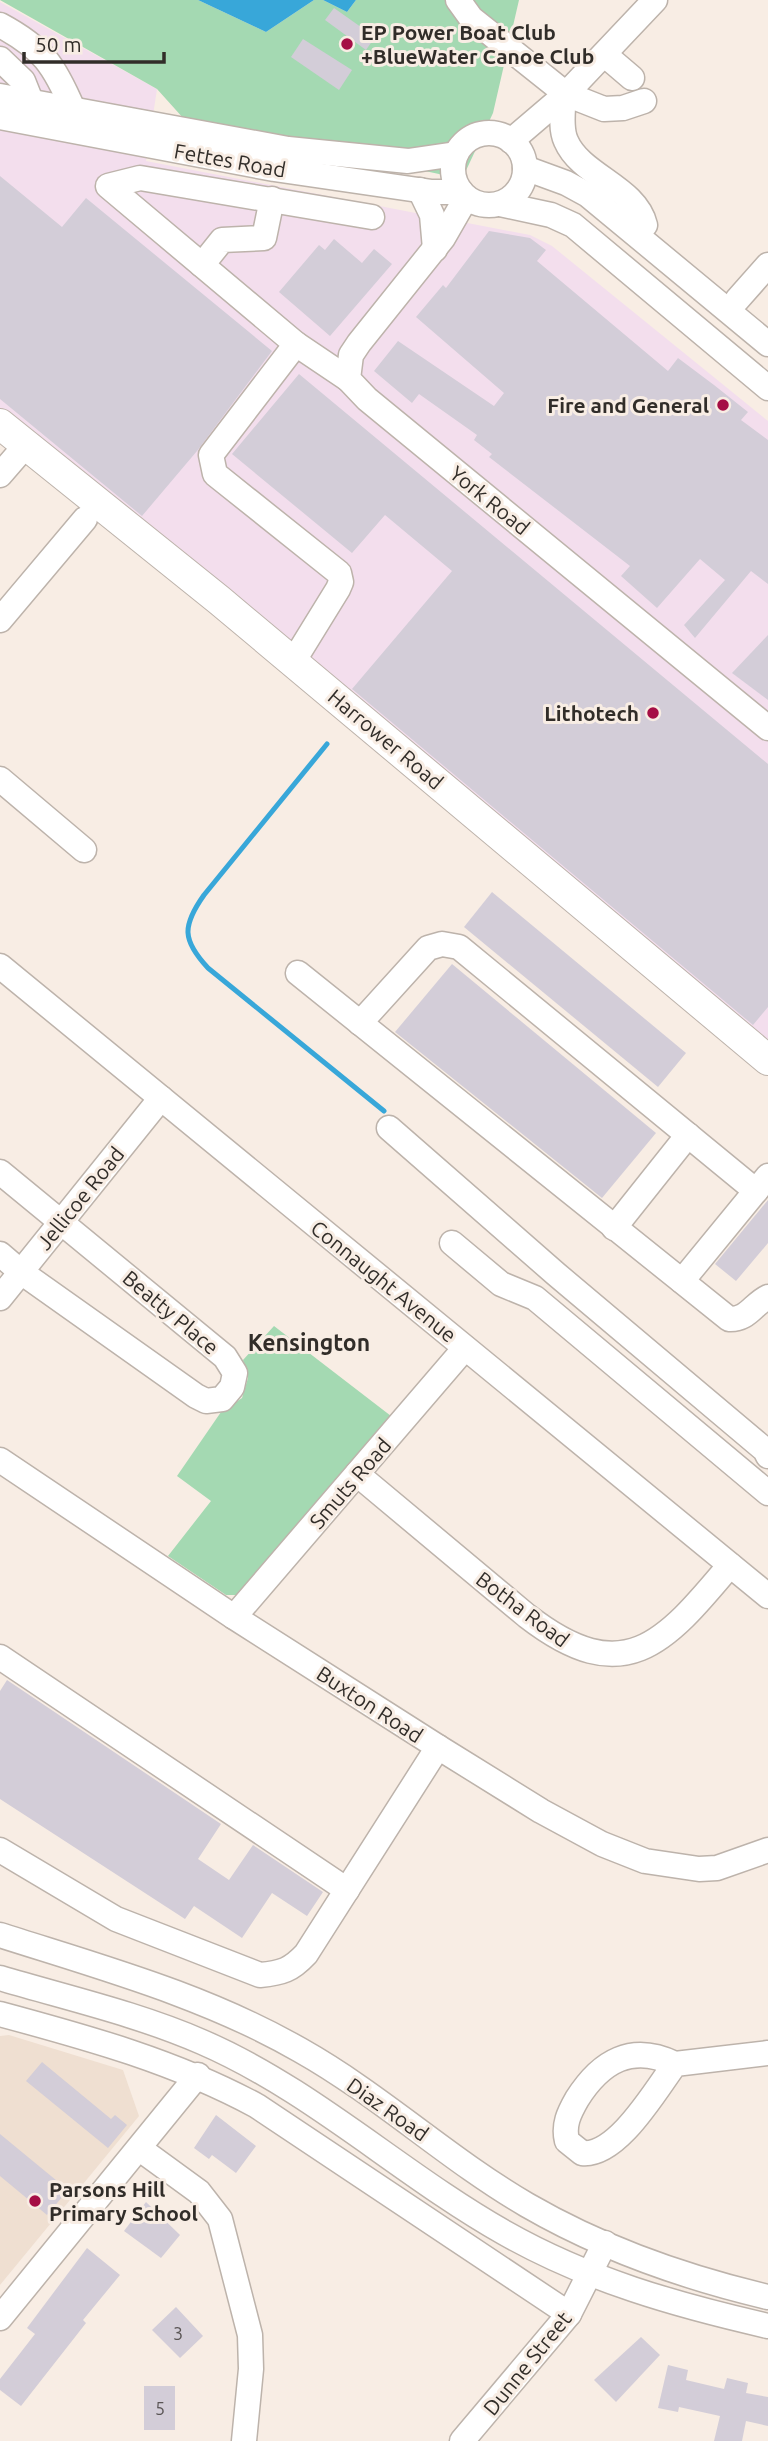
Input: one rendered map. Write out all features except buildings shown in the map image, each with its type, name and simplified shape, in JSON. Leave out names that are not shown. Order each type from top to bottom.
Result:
[{"type":"main road","name":"Harrower Road","points":[[0,424],[9,457],[85,519],[167,577],[419,783],[635,963],[688,1015],[768,1082]]},
{"type":"main road","name":"Harrower Road","points":[[9,457],[293,662],[768,1060]]},
{"type":"street","points":[[458,0],[471,18],[565,95],[604,109],[623,108],[644,102]]},
{"type":"street","points":[[348,379],[351,355],[359,343],[439,243],[486,199],[523,179],[519,155],[565,95],[655,0]]},
{"type":"street","points":[[0,25],[42,52],[57,74],[73,109]]},
{"type":"street","points":[[605,55],[632,78]]},
{"type":"street","points":[[0,59],[23,81],[31,102]]},
{"type":"street","points":[[565,95],[566,140],[584,163],[635,206],[645,225]]},
{"type":"street","name":"Fettes Road","points":[[0,96],[288,149],[408,161],[456,154]]},
{"type":"street","name":"Fettes Road","points":[[0,117],[274,169],[486,199],[551,215],[573,225],[768,388]]},
{"type":"street","points":[[768,344],[588,195],[519,155],[501,136],[480,134],[470,138],[456,154],[454,180],[486,199],[551,202],[587,219],[768,368]]},
{"type":"street","points":[[519,155],[571,171],[604,192],[768,325]]},
{"type":"street","name":"York Road","points":[[272,199],[140,178],[108,186],[296,344],[348,379],[367,399],[768,728]]},
{"type":"street","points":[[420,190],[432,215],[439,243]]},
{"type":"street","points":[[202,265],[222,240],[264,237],[272,199],[372,217]]},
{"type":"street","points":[[737,300],[768,265]]},
{"type":"street","points":[[293,662],[338,589],[341,582],[339,573],[215,474],[211,455],[296,344]]},
{"type":"street","points":[[0,620],[85,519]]},
{"type":"street","points":[[0,779],[84,850]]},
{"type":"street","points":[[360,1023],[428,948],[442,944],[459,947],[688,1135],[762,1183],[682,1281]]},
{"type":"street","name":"Connaught Avenue","points":[[0,966],[768,1596]]},
{"type":"street","points":[[299,973],[729,1319],[738,1319],[768,1297]]},
{"type":"street","name":"Jellicoe Road","points":[[0,1298],[161,1098]]},
{"type":"street","points":[[389,1128],[556,1274],[765,1450],[768,1456]]},
{"type":"street","points":[[614,1228],[688,1135]]},
{"type":"street","name":"Beatty Place","points":[[0,1171],[225,1357],[235,1373],[229,1393],[214,1401],[196,1396],[21,1272],[0,1254]]},
{"type":"street","points":[[452,1242],[502,1284],[535,1298],[764,1483]]},
{"type":"street","points":[[535,1298],[556,1274]]},
{"type":"street","name":"Smuts Road","points":[[234,1618],[466,1348]]},
{"type":"street","name":"Buxton Road","points":[[0,1460],[234,1618],[541,1811],[602,1844],[645,1861],[678,1868],[718,1868],[768,1850]]},
{"type":"street","name":"Botha Road","points":[[357,1474],[527,1616],[553,1636],[587,1651],[624,1654],[661,1639],[698,1603],[730,1565]]},
{"type":"street","points":[[0,1657],[347,1890]]},
{"type":"street","points":[[0,1850],[116,1919],[260,1975],[292,1970],[306,1954],[438,1747]]},
{"type":"street","name":"Diaz Road","points":[[0,1936],[168,1988],[242,2020],[335,2071],[527,2205],[659,2268],[768,2297]]},
{"type":"street","name":"Diaz Road","points":[[0,1978],[163,2027],[220,2051],[292,2093],[504,2232],[589,2276],[669,2302],[768,2326]]},
{"type":"street","points":[[0,2014],[198,2075],[257,2106],[569,2314]]},
{"type":"street","points":[[675,2064],[627,2128],[601,2152],[582,2153],[567,2141],[565,2124],[569,2112],[592,2077],[616,2059],[645,2056],[662,2058],[675,2064],[768,2053]]},
{"type":"street","points":[[0,2318],[198,2075]]},
{"type":"street","points":[[140,2149],[199,2192],[220,2219],[250,2334],[251,2369],[244,2441]]},
{"type":"street","name":"Dunne Street","points":[[462,2441],[569,2314],[605,2244]]},
{"type":"shaded area","points":[[0,2],[157,89],[146,161],[530,235],[552,246],[768,421],[768,1053],[0,416]]},
{"type":"shaded area","name":"Parsons Hill Primary School","points":[[9,2035],[123,2070],[139,2116],[0,2285],[0,2036]]},
{"type":"green space","points":[[0,0],[198,0],[266,32],[314,0],[323,0],[347,12],[356,0],[519,0],[493,113],[462,179],[184,119],[157,89]]},
{"type":"green space","points":[[274,1326],[391,1416],[242,1595],[226,1595],[168,1556],[211,1501],[177,1476],[221,1412],[242,1398],[248,1378],[243,1360]]},
{"type":"water","points":[[198,0],[314,0],[266,32]]},
{"type":"water","points":[[323,0],[356,0],[347,12]]},
{"type":"waterway","points":[[327,744],[204,895],[192,916],[188,933],[193,949],[208,968],[384,1111]]},
{"type":"place","name":"EP Power Boat Club +BlueWater Canoe Club","points":[[347,44]]},
{"type":"place","name":"Fire and General","points":[[723,405]]},
{"type":"place","name":"Lithotech","points":[[653,713]]},
{"type":"place","name":"Parsons Hill Primary School","points":[[35,2201]]},
{"type":"district","name":"Kensington","points":[[309,1342]]}]
